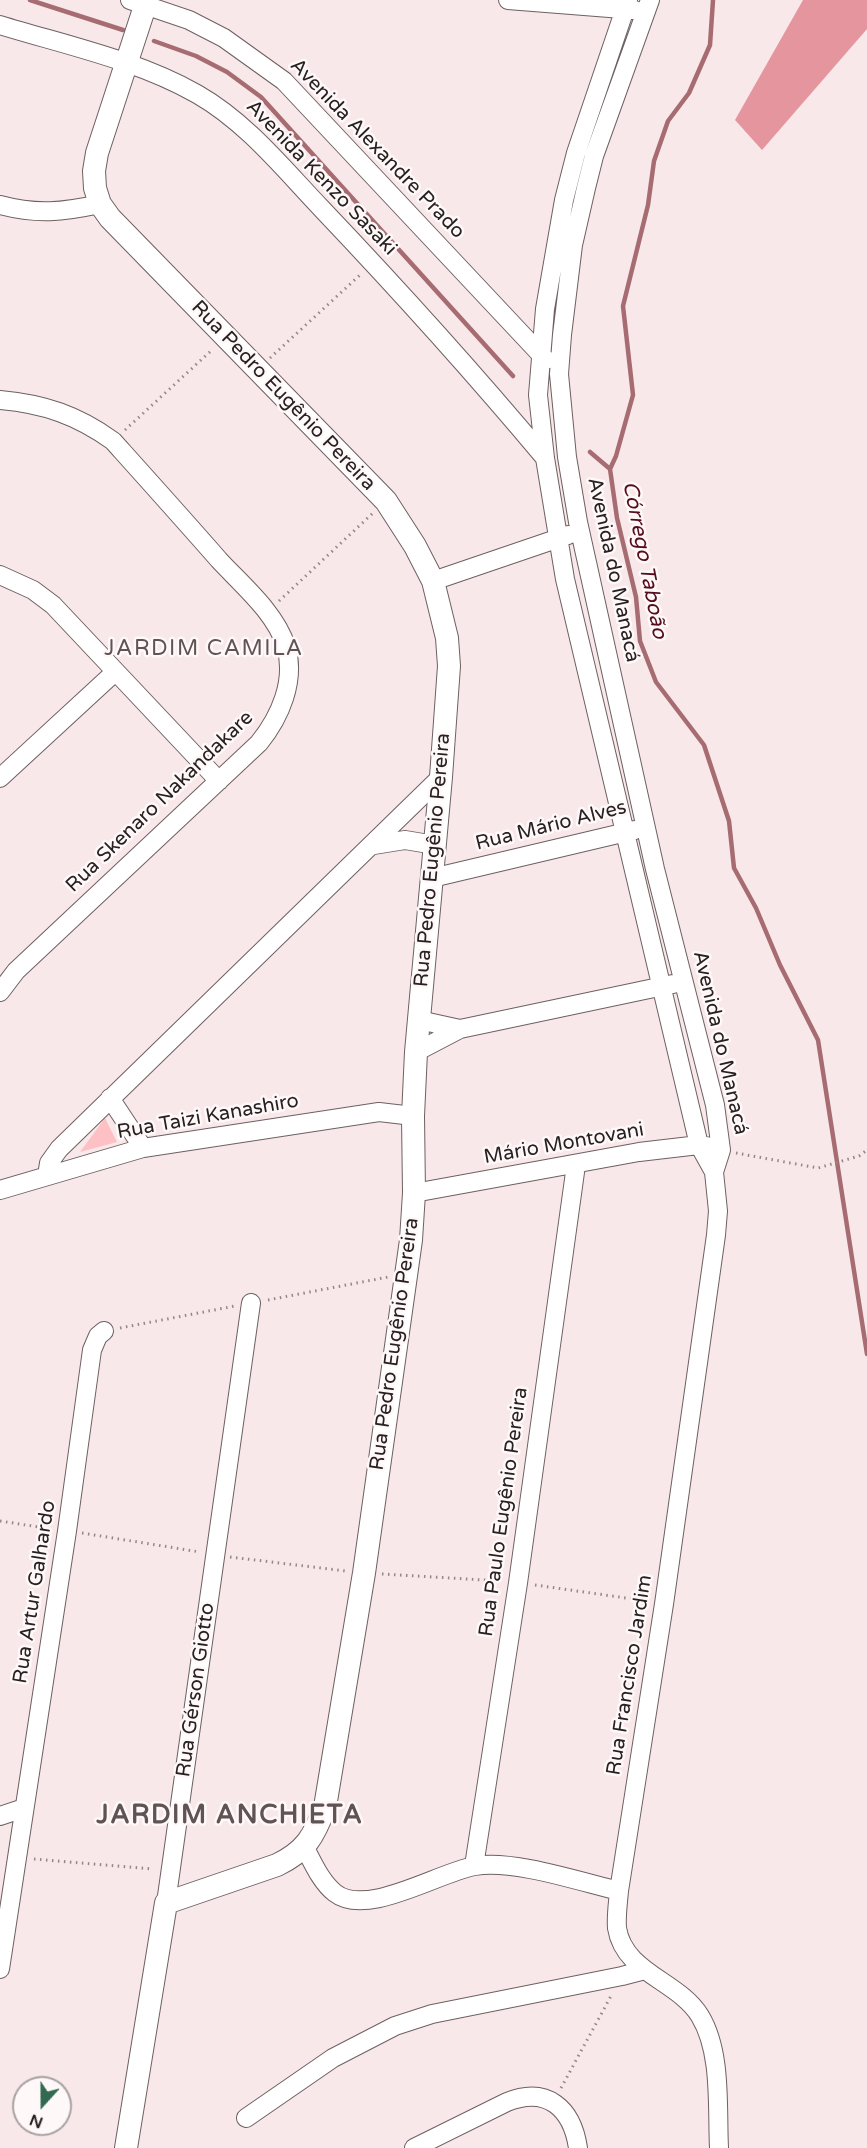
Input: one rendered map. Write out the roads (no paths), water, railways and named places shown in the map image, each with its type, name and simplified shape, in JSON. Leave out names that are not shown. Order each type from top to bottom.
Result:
[{"type":"street","points":[[508,0],[648,6]]},
{"type":"street","name":"Rua Pedro Eugênio Pereira","points":[[141,2],[126,64],[97,153],[94,171],[95,188],[100,204],[125,236],[227,336],[386,501],[415,546],[433,580],[447,638],[449,666],[441,777],[416,1052],[413,1116],[414,1193],[407,1273],[326,1807],[317,1829],[305,1848]]},
{"type":"street","name":"Avenida Alexandre Prado","points":[[141,2],[189,20],[224,38],[284,81],[559,374]]},
{"type":"street","points":[[627,4],[576,153],[564,200],[545,309],[538,395],[557,538],[623,833],[635,872],[699,1145]]},
{"type":"street","name":"Avenida do Manacá","points":[[648,6],[594,156],[581,206],[573,245],[562,335],[559,374],[561,409],[580,530],[646,826],[716,1105],[721,1150]]},
{"type":"street","name":"Avenida Kenzo Sasaki","points":[[0,25],[126,64],[163,78],[222,110],[247,131],[373,263],[545,458]]},
{"type":"street","points":[[0,205],[39,213],[100,204]]},
{"type":"street","name":"Rua Skenaro Nakandakare","points":[[0,400],[46,407],[73,416],[92,426],[112,441],[267,612],[286,646],[288,664],[283,706],[273,726],[259,743],[16,971],[0,992]]},
{"type":"street","points":[[541,425],[561,409]]},
{"type":"street","points":[[508,414],[541,425]]},
{"type":"street","points":[[433,580],[580,530]]},
{"type":"street","points":[[0,575],[33,590],[53,605],[219,781]]},
{"type":"street","points":[[0,778],[115,672]]},
{"type":"street","points":[[0,1190],[46,1176],[49,1163],[59,1149],[374,845],[441,777]]},
{"type":"street","name":"Rua Mário Alves","points":[[432,878],[646,826]]},
{"type":"street","points":[[374,845],[405,840],[435,845]]},
{"type":"street","points":[[416,1052],[460,1029],[684,982]]},
{"type":"street","points":[[419,1020],[460,1029]]},
{"type":"street","name":"Rua Taizi Kanashiro","points":[[379,1112],[414,1092]]},
{"type":"street","points":[[111,1098],[144,1148]]},
{"type":"street","name":"Rua Taizi Kanashiro","points":[[46,1176],[144,1148],[379,1112],[413,1116]]},
{"type":"street","name":"Mário Montovani","points":[[414,1193],[639,1152],[699,1145],[721,1150]]},
{"type":"street","name":"Rua Francisco Jardim","points":[[699,1145],[714,1172],[718,1210],[716,1235],[664,1604],[619,1891],[617,1925],[620,1940],[630,1956],[645,1970],[688,2000],[709,2033],[714,2053],[719,2148]]},
{"type":"street","name":"Rua Francisco Jardim","points":[[714,1172],[721,1150]]},
{"type":"street","name":"Rua Paulo Eugênio Pereira","points":[[474,1866],[518,1582],[576,1165]]},
{"type":"street","name":"Rua Gérson Giotto","points":[[126,2148],[166,1903],[251,1303]]},
{"type":"street","name":"Rua Artur Galhardo","points":[[0,1969],[67,1531],[92,1350],[98,1336],[104,1331]]},
{"type":"street","points":[[0,1816],[24,1808]]},
{"type":"street","points":[[166,1903],[277,1865],[305,1848],[324,1881],[335,1893],[349,1900],[360,1902],[370,1901],[474,1866],[514,1867],[619,1891]]},
{"type":"street","points":[[246,2118],[333,2058],[394,2026],[432,2014],[645,1970]]},
{"type":"street","points":[[414,2148],[519,2097],[532,2096],[553,2102],[562,2110],[571,2122],[578,2148]]},
{"type":"waterway","points":[[30,0],[123,30]]},
{"type":"waterway","name":"Córrego Taboão","points":[[713,0],[710,45],[689,93],[668,121],[654,161],[648,205],[623,306],[633,395],[616,456],[610,469],[617,518],[636,597],[640,641],[656,682],[704,745],[729,821],[734,868],[756,908],[780,965],[818,1040],[867,1354]]},
{"type":"waterway","points":[[154,41],[196,56],[227,72],[261,97],[513,376]]},
{"type":"waterway","points":[[590,452],[610,469]]},
{"type":"district","name":"JARDIM CAMILA","points":[[204,649]]},
{"type":"district","name":"JARDIM ANCHIETA","points":[[230,1816]]}]
